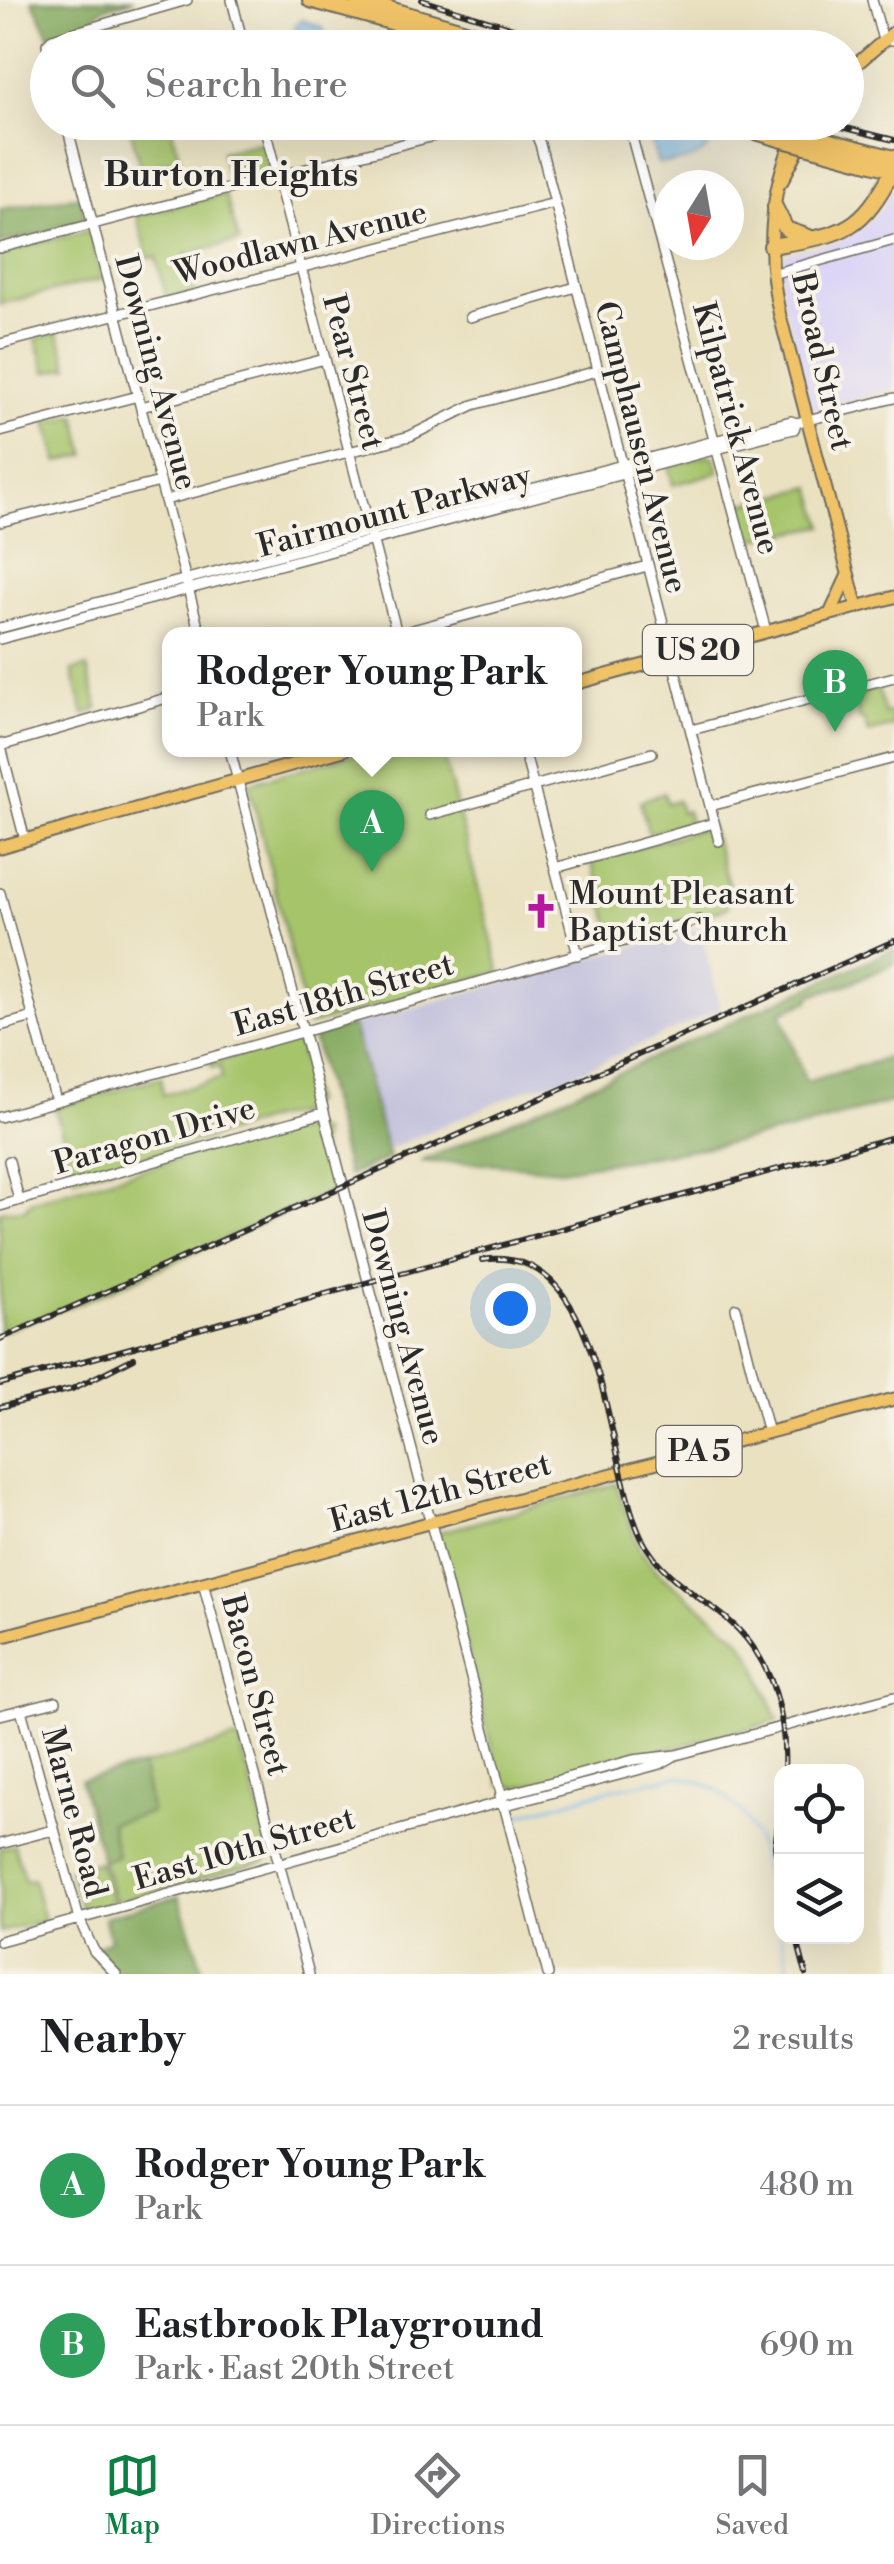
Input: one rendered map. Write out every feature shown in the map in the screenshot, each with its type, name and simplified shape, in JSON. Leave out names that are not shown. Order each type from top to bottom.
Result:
[{"type":"highway","points":[[310,0],[420,30]]},
{"type":"highway","points":[[358,0],[463,30]]},
{"type":"highway","points":[[771,246],[815,238],[852,225],[876,202],[894,169],[857,160],[808,140]]},
{"type":"highway","points":[[817,143],[894,158]]},
{"type":"highway","points":[[857,160],[872,174],[876,202]]},
{"type":"highway","points":[[775,207],[786,229],[815,238]]},
{"type":"main road","points":[[864,59],[894,32]]},
{"type":"main road","name":"Broad Street","points":[[793,140],[780,168],[771,246],[772,274],[802,422],[857,606]]},
{"type":"main road","name":"Broad Street","points":[[780,185],[803,140]]},
{"type":"main road","points":[[830,614],[848,574]]},
{"type":"main road","points":[[857,606],[894,596]]},
{"type":"main road","name":"US 20","points":[[582,682],[857,606]]},
{"type":"main road","points":[[0,847],[319,757]]},
{"type":"main road","name":"East 12th Street","points":[[0,1637],[894,1399]]},
{"type":"street","points":[[85,30],[187,0]]},
{"type":"street","points":[[232,0],[240,30]]},
{"type":"street","points":[[872,0],[888,40]]},
{"type":"street","name":"Downing Avenue","points":[[71,140],[198,627]]},
{"type":"street","name":"Pear Street","points":[[268,140],[395,627]]},
{"type":"street","points":[[0,248],[418,140]]},
{"type":"street","name":"Camphausen Avenue","points":[[537,140],[719,842]]},
{"type":"street","name":"Kilpatrick Avenue","points":[[633,140],[766,631]]},
{"type":"street","name":"Woodlawn Avenue","points":[[0,344],[555,203]]},
{"type":"street","points":[[772,274],[894,240]]},
{"type":"street","points":[[470,317],[576,287]]},
{"type":"street","points":[[0,432],[325,359]]},
{"type":"street","points":[[165,500],[422,431],[487,400],[597,371]]},
{"type":"street","name":"Fairmount Parkway","points":[[0,638],[622,471],[791,421],[802,422],[894,398]]},
{"type":"street","points":[[0,522],[160,482]]},
{"type":"street","points":[[423,627],[647,566]]},
{"type":"street","name":"Fairmount Parkway","points":[[0,628],[187,585]]},
{"type":"street","points":[[690,730],[894,677]]},
{"type":"street","points":[[25,840],[0,745],[162,699]]},
{"type":"street","points":[[430,815],[652,753]]},
{"type":"street","name":"Downing Avenue","points":[[232,757],[548,1974]]},
{"type":"street","points":[[526,757],[578,955]]},
{"type":"street","points":[[710,806],[894,758]]},
{"type":"street","points":[[555,868],[714,822]]},
{"type":"street","points":[[0,894],[6,936],[56,1102]]},
{"type":"street","name":"East 18th Street","points":[[0,1117],[700,920]]},
{"type":"street","points":[[0,1026],[33,1017]]},
{"type":"street","name":"Paragon Drive","points":[[0,1206],[323,1113]]},
{"type":"street","points":[[8,1161],[19,1200]]},
{"type":"street","points":[[736,1308],[768,1433]]},
{"type":"street","name":"Bacon Street","points":[[203,1583],[309,1974]]},
{"type":"street","name":"East 10th Street","points":[[0,1941],[501,1801],[633,1760],[676,1755],[894,1696]]},
{"type":"street","points":[[0,1715],[56,1701]]},
{"type":"street","name":"Marne Road","points":[[21,1710],[78,1920],[94,1952],[116,1974]]},
{"type":"street","points":[[0,1844],[53,1830]]},
{"type":"shaded area","points":[[894,186],[894,389],[817,409],[810,404],[783,297],[780,263],[787,253],[841,241],[861,229],[881,209]]},
{"type":"shaded area","points":[[700,927],[720,1009],[566,1078],[527,1089],[386,1150],[353,1025]]},
{"type":"green space","points":[[32,0],[134,0],[102,9],[91,24],[72,30],[47,30]]},
{"type":"green space","points":[[133,140],[175,140],[180,160],[141,170]]},
{"type":"green space","points":[[264,142],[270,173],[229,185],[222,152]]},
{"type":"green space","points":[[225,194],[239,241],[185,254],[195,292],[167,299],[156,257],[149,258],[137,216]]},
{"type":"green space","points":[[81,196],[85,221],[0,244],[0,209]]},
{"type":"green space","points":[[86,231],[102,279],[0,304],[0,252]]},
{"type":"green space","points":[[58,333],[69,367],[46,372],[36,339]]},
{"type":"green space","points":[[76,415],[86,455],[58,462],[47,422]]},
{"type":"green space","points":[[709,455],[715,458],[719,472],[673,485],[668,466]]},
{"type":"green space","points":[[812,487],[824,526],[748,540],[739,505]]},
{"type":"green space","points":[[87,667],[98,709],[84,714],[72,671]]},
{"type":"green space","points":[[878,688],[885,714],[894,712],[894,726],[868,733],[863,719],[859,719],[853,695]]},
{"type":"green space","points":[[342,757],[444,757],[500,972],[308,1025],[249,783]]},
{"type":"green space","points":[[664,793],[667,803],[678,801],[681,812],[687,811],[690,822],[649,834],[640,801]]},
{"type":"green space","points":[[710,826],[730,889],[727,908],[615,940],[591,861]]},
{"type":"green space","points":[[894,949],[894,964],[811,995],[809,1001],[781,1012],[806,1082],[894,1056],[894,1101],[721,1145],[560,1170],[420,1162]]},
{"type":"green space","points":[[353,1025],[389,1158],[348,1176],[313,1036]]},
{"type":"green space","points":[[292,1040],[298,1043],[311,1095],[312,1102],[306,1108],[75,1178],[55,1108],[161,1077],[163,1095],[222,1078],[220,1067],[212,1068],[210,1063]]},
{"type":"green space","points":[[310,1126],[321,1133],[320,1148],[333,1191],[97,1296],[0,1332],[0,1211],[25,1209],[30,1202],[258,1135],[272,1135],[274,1130],[274,1136]]},
{"type":"green space","points":[[616,1484],[639,1549],[659,1573],[738,1637],[752,1656],[778,1721],[520,1787],[501,1785],[437,1533]]},
{"type":"green space","points":[[236,1739],[271,1852],[266,1861],[116,1902],[102,1861],[117,1856],[110,1823],[151,1813],[142,1766]]},
{"type":"green space","points":[[142,1766],[151,1813],[110,1823],[117,1856],[102,1861],[80,1780]]},
{"type":"green space","points":[[14,1845],[25,1881],[33,1879],[44,1921],[0,1932],[0,1848]]},
{"type":"green space","points":[[99,1862],[113,1903],[82,1911],[69,1869]]},
{"type":"green space","points":[[179,1896],[204,1974],[123,1974],[108,1964],[96,1947],[110,1940],[104,1917]]},
{"type":"water","points":[[302,20],[324,30],[296,30]]},
{"type":"water","points":[[651,140],[711,140],[697,156],[658,163]]},
{"type":"waterway","points":[[513,1817],[608,1790],[677,1776],[719,1791],[745,1816],[756,1838],[791,1974]]},
{"type":"railway","points":[[422,0],[520,30]]},
{"type":"railway","points":[[864,132],[894,140]]},
{"type":"railway","points":[[0,1339],[894,941]]},
{"type":"railway","points":[[0,1384],[894,1137]]},
{"type":"railway","points":[[482,1260],[523,1263],[555,1284],[578,1319],[595,1363],[641,1537],[664,1569],[735,1626],[762,1662],[778,1703],[784,1764]]},
{"type":"railway","points":[[0,1407],[72,1389],[134,1358]]},
{"type":"railway","points":[[798,1944],[806,1974]]},
{"type":"place","name":"Eastbrook Playground","points":[[835,732]]},
{"type":"place","name":"Rodger Young Park","points":[[372,872]]},
{"type":"place","name":"Mount Pleasant Baptist Church","points":[[541,911]]},
{"type":"district","name":"Burton Heights","points":[[231,174]]}]
